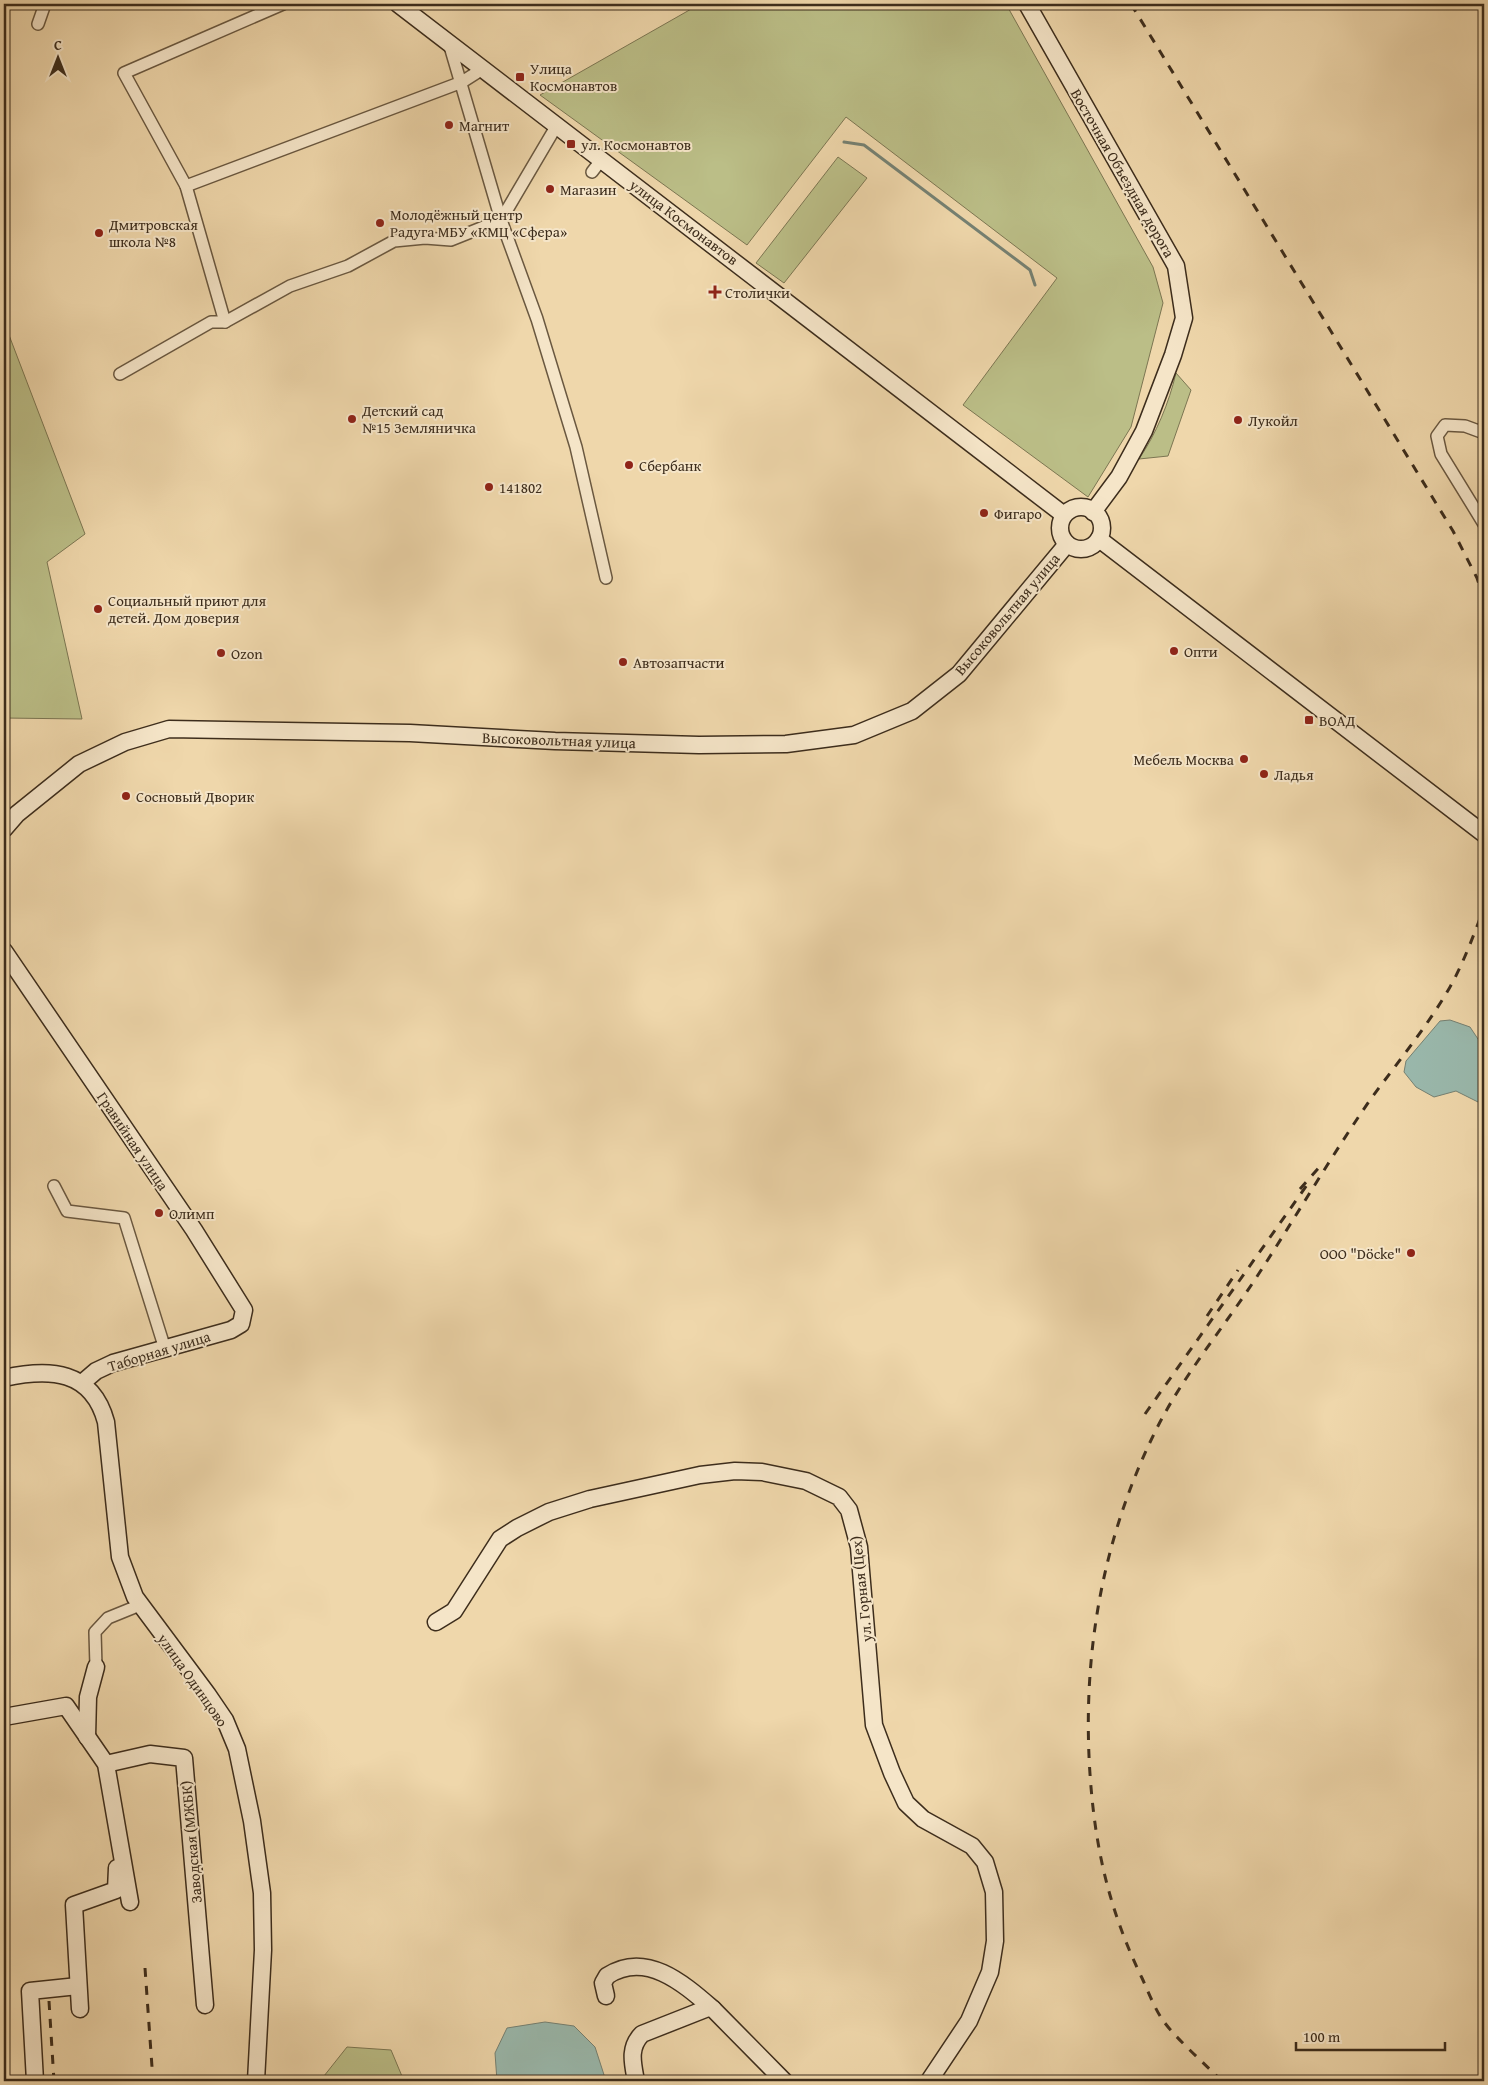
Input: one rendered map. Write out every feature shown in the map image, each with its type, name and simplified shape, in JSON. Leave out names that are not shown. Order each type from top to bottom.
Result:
[{"type":"street","points":[[38,24],[45,4]]},
{"type":"street","points":[[225,322],[186,186],[124,73],[282,4]]},
{"type":"street","name":"улица Космонавтов","points":[[398,4],[484,68],[1064,515]]},
{"type":"street","name":"Восточная Объездная дорога","points":[[1027,4],[1176,266],[1184,318],[1173,355],[1144,431],[1119,477],[1093,512]]},
{"type":"street","points":[[450,43],[502,220],[532,304],[576,447],[606,578]]},
{"type":"street","points":[[186,186],[462,82],[484,68]]},
{"type":"street","points":[[120,374],[211,322],[225,322],[290,286],[348,266],[394,241],[425,238],[450,240],[502,220],[558,125]]},
{"type":"street","points":[[592,172],[602,159]]},
{"type":"street","points":[[1484,433],[1465,426],[1445,425],[1437,436],[1437,444],[1440,454],[1484,524]]},
{"type":"street","points":[[1079,507],[1093,512],[1102,525],[1099,539],[1092,546],[1084,549],[1074,549],[1067,544],[1060,531],[1064,515],[1079,507]]},
{"type":"street","points":[[1099,539],[1484,834]]},
{"type":"street","name":"Высоковольтная улица","points":[[4,829],[17,814],[79,764],[125,742],[169,730],[410,733],[554,741],[699,745],[786,744],[854,735],[912,711],[959,674],[1067,544]]},
{"type":"street","name":"Гравийная улица","points":[[4,951],[240,1301],[244,1310],[244,1316],[241,1324],[231,1330]]},
{"type":"street","points":[[54,1186],[67,1212],[124,1218],[165,1349]]},
{"type":"street","name":"Таборная улица","points":[[82,1383],[96,1371],[113,1363],[231,1330]]},
{"type":"street","points":[[4,1378],[40,1373],[58,1374],[82,1383]]},
{"type":"street","name":"улица Одинцово","points":[[82,1383],[92,1391],[102,1405],[106,1422],[120,1557],[135,1597],[208,1695],[224,1720],[237,1749],[252,1821],[262,1893],[263,1950],[256,2081]]},
{"type":"street","name":"ул. Горная (Цех)","points":[[436,1622],[454,1611],[500,1539],[549,1512],[590,1499],[700,1475],[735,1471],[762,1472],[806,1481],[838,1497],[849,1510],[859,1547],[874,1726],[892,1773],[906,1802],[923,1819],[972,1846],[985,1862],[994,1892],[995,1940],[990,1972],[969,2021],[929,2081]]},
{"type":"street","points":[[87,1737],[88,1697],[96,1667],[95,1632],[108,1618],[140,1605]]},
{"type":"street","points":[[4,1717],[66,1706],[106,1764],[130,1902]]},
{"type":"street","name":"Заводская (МЖБК)","points":[[106,1764],[150,1754],[184,1758],[205,2005]]},
{"type":"street","points":[[80,2009],[74,1905],[116,1890],[118,1833]]},
{"type":"street","points":[[606,1996],[603,1984],[607,1976],[628,1966],[644,1967],[664,1973],[683,1983],[713,2008],[784,2081]]},
{"type":"street","points":[[35,2081],[30,1991],[78,1986]]},
{"type":"street","points":[[636,2081],[632,2055],[634,2042],[642,2034],[708,2008],[713,2008]]},
{"type":"green space","points":[[700,4],[1006,4],[1153,267],[1163,303],[1131,427],[1088,497],[963,405],[1057,278],[846,117],[747,245],[540,95]]},
{"type":"green space","points":[[838,157],[867,178],[784,283],[756,263]]},
{"type":"green space","points":[[4,322],[85,534],[47,562],[82,719],[4,718]]},
{"type":"green space","points":[[1176,373],[1191,390],[1168,456],[1139,459],[1161,418],[1170,396]]},
{"type":"green space","points":[[347,2047],[391,2050],[404,2081],[320,2081]]},
{"type":"shaded area","points":[[1450,1020],[1470,1027],[1484,1048],[1484,1105],[1456,1091],[1434,1097],[1416,1087],[1404,1072],[1406,1061],[1440,1021]]},
{"type":"shaded area","points":[[545,2022],[574,2026],[595,2047],[606,2081],[497,2081],[495,2053],[507,2028]]},
{"type":"waterway","points":[[844,142],[864,145],[1030,270],[1035,285]]},
{"type":"railway","points":[[1131,4],[1453,531],[1477,578],[1484,599]]},
{"type":"railway","points":[[1222,2081],[1174,2034],[1156,2009],[1130,1953],[1112,1903],[1100,1853],[1090,1774],[1089,1686],[1093,1643],[1109,1557],[1121,1515],[1136,1474],[1165,1413],[1189,1374],[1256,1278],[1355,1122],[1441,1002],[1460,968],[1484,908]]},
{"type":"railway","points":[[1300,1189],[1323,1163]]},
{"type":"railway","points":[[1145,1414],[1307,1185]]},
{"type":"railway","points":[[1207,1316],[1238,1270]]},
{"type":"railway","points":[[145,1968],[153,2081]]},
{"type":"railway","points":[[49,2001],[54,2081]]},
{"type":"place","name":"Улица Космонавтов","points":[[520,77]]},
{"type":"place","name":"Магнит","points":[[449,125]]},
{"type":"place","name":"ул. Космонавтов","points":[[571,144]]},
{"type":"place","name":"Магазин","points":[[550,189]]},
{"type":"place","name":"Молодёжный центр Радуга МБУ «КМЦ «Сфера»","points":[[380,223]]},
{"type":"place","name":"Дмитровская школа №8","points":[[99,233]]},
{"type":"place","name":"Столички","points":[[715,292]]},
{"type":"place","name":"Детский сад №15 Земляничка","points":[[352,419]]},
{"type":"place","name":"Лукойл","points":[[1238,420]]},
{"type":"place","name":"Сбербанк","points":[[629,465]]},
{"type":"place","name":"141802","points":[[489,487]]},
{"type":"place","name":"Фигаро","points":[[984,513]]},
{"type":"place","name":"Социальный приют для детей. Дом доверия","points":[[98,609]]},
{"type":"place","name":"Опти","points":[[1174,651]]},
{"type":"place","name":"Ozon","points":[[221,653]]},
{"type":"place","name":"Автозапчасти","points":[[623,662]]},
{"type":"place","name":"ВОАД","points":[[1309,720]]},
{"type":"place","name":"Мебель Москва","points":[[1244,759]]},
{"type":"place","name":"Ладья","points":[[1264,774]]},
{"type":"place","name":"Сосновый Дворик","points":[[126,796]]},
{"type":"place","name":"Олимп","points":[[159,1213]]},
{"type":"place","name":"ООО \"Döcke\"","points":[[1411,1253]]}]
